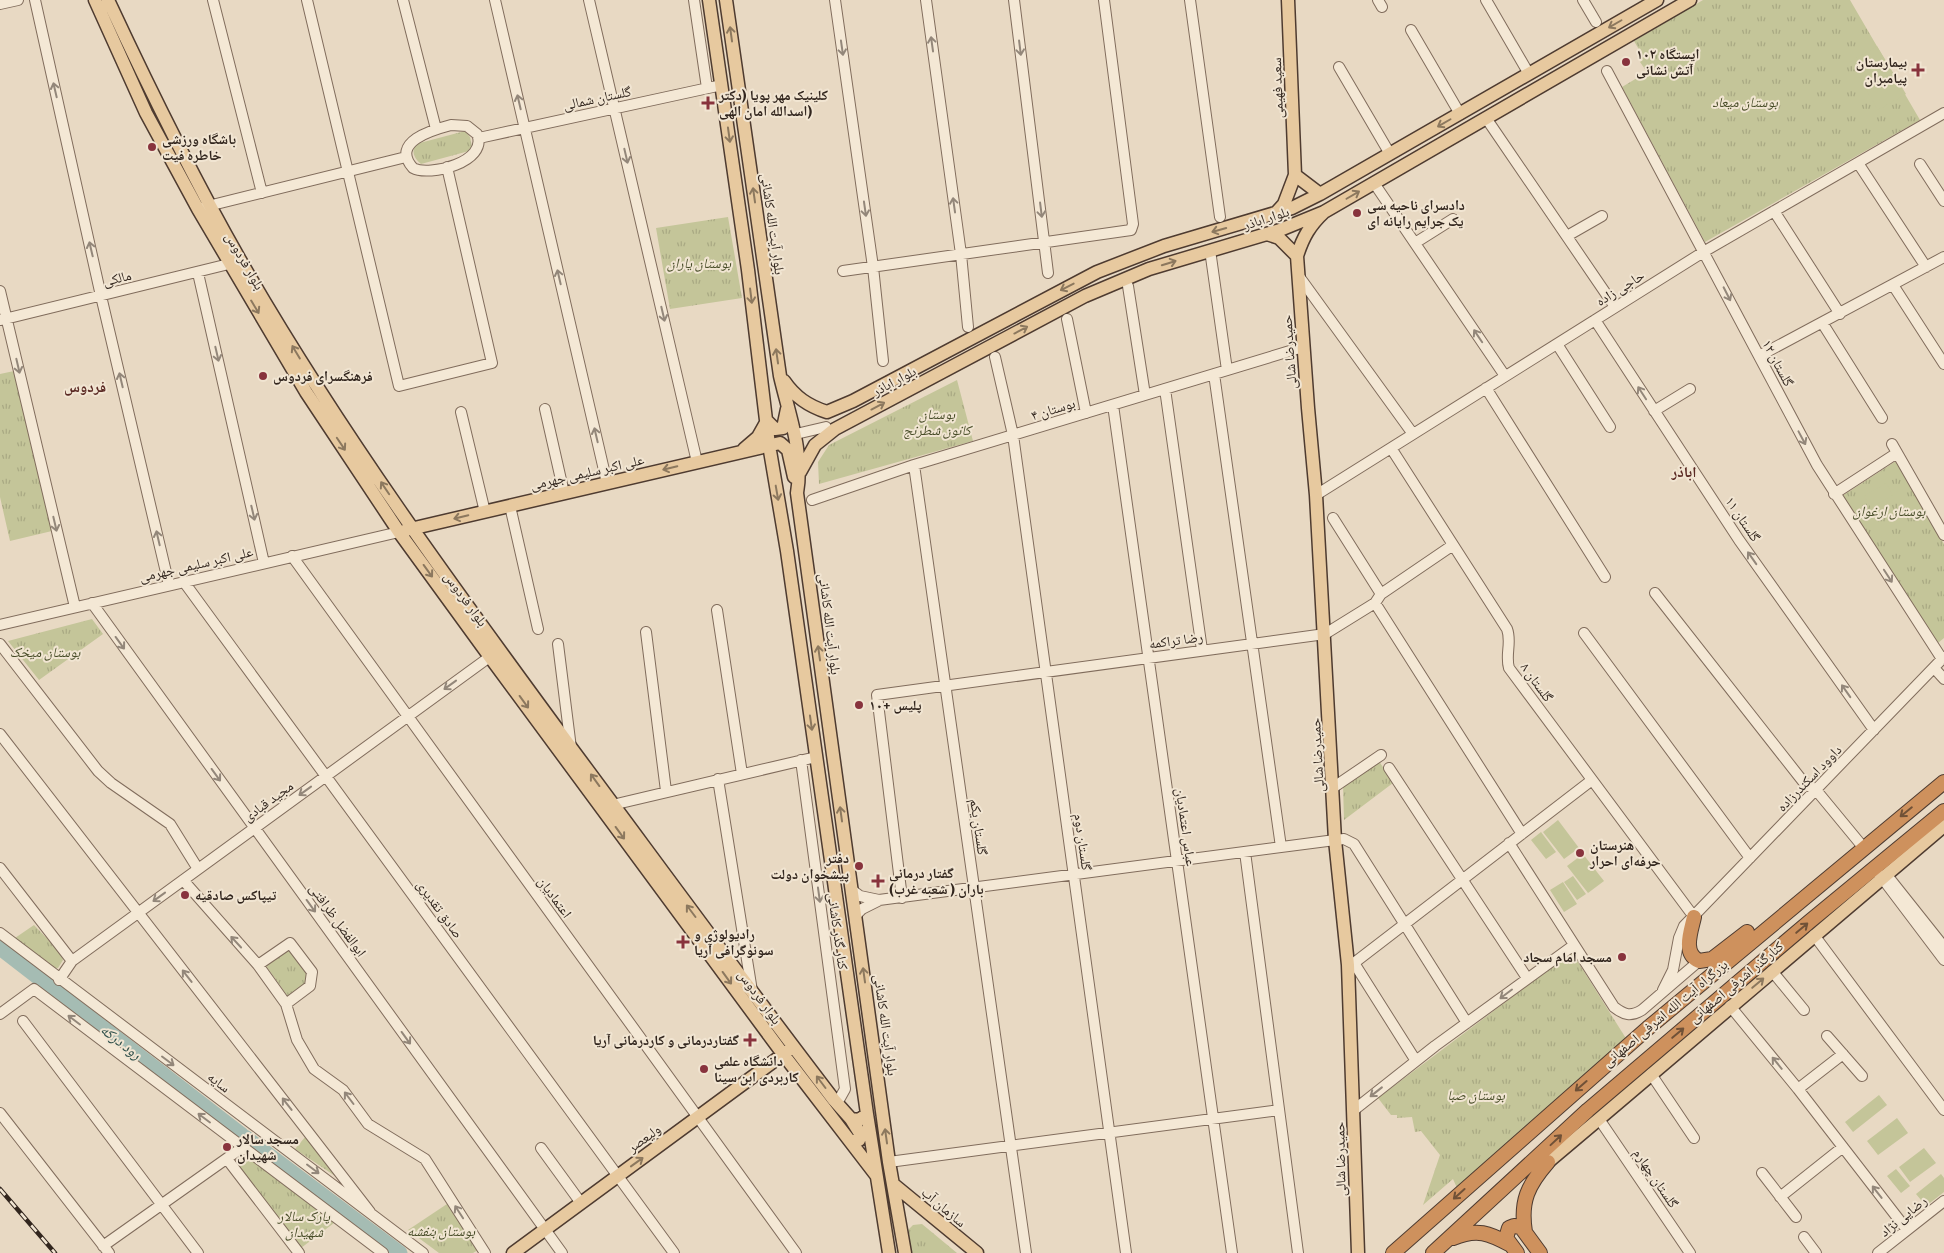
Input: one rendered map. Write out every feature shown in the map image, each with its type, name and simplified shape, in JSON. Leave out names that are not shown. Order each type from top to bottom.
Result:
[{"type":"highway","name":"بزرگراه آیت الله اشرفی اصفهانی","points":[[1393,1253],[1544,1117],[1779,916],[1944,782]]},
{"type":"highway","name":"بزرگراه آیت الله اشرفی اصفهانی","points":[[1433,1253],[1588,1110],[1881,873],[1944,811]]},
{"type":"highway","points":[[1694,917],[1689,948],[1692,957],[1699,961],[1712,959],[1753,928],[1779,916]]},
{"type":"highway","points":[[1525,1232],[1522,1215],[1527,1189],[1548,1162]]},
{"type":"highway","points":[[1514,1249],[1506,1238],[1509,1228],[1518,1226],[1525,1232],[1540,1253]]},
{"type":"highway","points":[[1447,1241],[1469,1232],[1496,1237],[1514,1249]]},
{"type":"main road","name":"بلوار فردوس","points":[[95,0],[146,113],[204,207],[235,263],[316,385],[406,530],[494,654],[748,995],[876,1175]]},
{"type":"main road","name":"بلوار فردوس","points":[[108,0],[204,207]]},
{"type":"main road","points":[[709,0],[722,85],[769,445],[787,551],[867,1114],[889,1253]]},
{"type":"main road","name":"بلوار آیت الله کاشانی","points":[[726,0],[780,376],[796,434],[800,472],[797,493],[855,916],[904,1253]]},
{"type":"main road","name":"سعید فهیمی","points":[[1288,0],[1295,175]]},
{"type":"main road","name":"بلوار اباذر","points":[[827,412],[853,402],[1068,286],[1112,265],[1164,246],[1275,214],[1320,194],[1657,0]]},
{"type":"main road","name":"بلوار اباذر","points":[[800,472],[815,446],[830,428],[1085,296],[1122,279],[1268,234],[1298,224],[1324,212],[1690,0]]},
{"type":"main road","points":[[1275,214],[1284,204],[1295,175],[1320,194]]},
{"type":"main road","points":[[1297,256],[1302,239],[1311,224],[1324,212]]},
{"type":"main road","points":[[1268,234],[1284,242],[1297,256]]},
{"type":"main road","name":"حمیدرضا شالی","points":[[1297,256],[1316,495],[1334,787],[1335,840],[1351,964],[1358,1253]]},
{"type":"main road","points":[[780,376],[800,400],[812,407],[827,412],[823,422],[830,428]]},
{"type":"main road","points":[[767,420],[776,429],[782,429],[786,425],[787,404]]},
{"type":"main road","points":[[739,452],[754,443],[767,420]]},
{"type":"main road","points":[[769,445],[780,443],[788,450],[797,493]]},
{"type":"main road","name":"علی اکبر سلیمی جهرمی","points":[[406,530],[769,445]]},
{"type":"main road","name":"کنارگذر اشرفی اصفهانی","points":[[1520,1173],[1548,1162],[1814,935],[1881,873],[1944,826]]},
{"type":"main road","name":"بلوار فردوس","points":[[788,1050],[851,1119]]},
{"type":"main road","name":"ولیعصر","points":[[513,1253],[788,1050]]},
{"type":"main road","points":[[851,1119],[858,1120],[867,1114]]},
{"type":"main road","points":[[850,1140],[859,1140],[861,1136],[851,1119]]},
{"type":"main road","name":"سازمان آب","points":[[893,1184],[977,1253]]},
{"type":"street","points":[[0,4],[18,0]]},
{"type":"street","points":[[35,0],[101,296],[170,585]]},
{"type":"street","points":[[213,0],[262,193]]},
{"type":"street","points":[[307,0],[399,386],[492,364],[447,167]]},
{"type":"street","points":[[403,0],[436,129]]},
{"type":"street","points":[[495,0],[607,483]]},
{"type":"street","points":[[589,0],[697,462]]},
{"type":"street","points":[[694,0],[707,88]]},
{"type":"street","points":[[836,0],[873,267],[883,361]]},
{"type":"street","points":[[926,0],[961,254],[968,327]]},
{"type":"street","points":[[1014,0],[1048,273]]},
{"type":"street","points":[[843,272],[1131,230],[1133,224],[1104,0]]},
{"type":"street","points":[[1190,0],[1220,217]]},
{"type":"street","points":[[1486,0],[1529,74]]},
{"type":"street","points":[[1583,0],[1596,22]]},
{"type":"street","points":[[1411,30],[1460,114]]},
{"type":"street","points":[[1339,67],[1390,154]]},
{"type":"street","name":"گلستان ۱۲","points":[[1607,71],[1834,494],[1943,658]]},
{"type":"street","name":"گلستان شمالی","points":[[479,138],[722,85]]},
{"type":"street","name":"حاجی زاده","points":[[1316,495],[1705,251],[1944,113]]},
{"type":"street","points":[[1486,118],[1615,307]]},
{"type":"street","points":[[451,125],[467,126],[479,138],[477,150],[470,158],[447,167],[420,171],[413,168],[406,157],[406,151],[411,142],[436,129],[451,125]]},
{"type":"street","points":[[204,207],[406,157]]},
{"type":"street","points":[[1858,163],[1926,267]]},
{"type":"street","points":[[1920,164],[1944,201]]},
{"type":"street","points":[[1374,183],[1505,376]]},
{"type":"street","points":[[1774,211],[1840,314]]},
{"type":"street","points":[[1567,236],[1602,216]]},
{"type":"street","points":[[1415,243],[1453,219]]},
{"type":"street","points":[[1211,257],[1227,370]]},
{"type":"street","points":[[1759,356],[1823,324],[1944,257]]},
{"type":"street","name":"مالکی","points":[[3,320],[235,263]]},
{"type":"street","points":[[198,273],[264,563]]},
{"type":"street","points":[[1298,275],[1413,434]]},
{"type":"street","points":[[1893,285],[1944,364]]},
{"type":"street","points":[[1128,286],[1145,395]]},
{"type":"street","points":[[0,292],[3,320],[75,608]]},
{"type":"street","points":[[1067,319],[1086,413]]},
{"type":"street","name":"گلستان ۱۱","points":[[1595,320],[1739,540],[1874,730]]},
{"type":"street","points":[[1823,324],[1882,418]]},
{"type":"street","points":[[1557,344],[1610,427]]},
{"type":"street","name":"بوستان ۴","points":[[812,500],[914,465],[1303,347]]},
{"type":"street","name":"گلستان دوم","points":[[995,357],[1013,435],[1126,1253]]},
{"type":"street","points":[[1214,374],[1281,847]]},
{"type":"street","points":[[1486,388],[1605,577]]},
{"type":"street","points":[[1164,389],[1202,650]]},
{"type":"street","points":[[1654,411],[1690,389]]},
{"type":"street","name":"عباس اعتمادیان","points":[[1113,405],[1232,1253]]},
{"type":"street","points":[[545,409],[564,493]]},
{"type":"street","points":[[461,412],[485,512]]},
{"type":"street","points":[[796,434],[830,428]]},
{"type":"street","name":"گلستان ٨","points":[[1391,448],[1507,629],[1510,635],[1507,661],[1509,668],[1694,917]]},
{"type":"street","points":[[1834,494],[1894,448],[1944,535]]},
{"type":"street","name":"گلستان یکم","points":[[914,465],[1026,1253]]},
{"type":"street","points":[[510,506],[538,629]]},
{"type":"street","points":[[1333,518],[1378,598],[1522,834]]},
{"type":"street","name":"علی اکبر سلیمی جهرمی","points":[[0,625],[406,530]]},
{"type":"street","name":"رضا تراکمه","points":[[902,898],[876,696],[1325,634],[1453,545]]},
{"type":"street","name":"اعتمادیان","points":[[292,556],[796,1253]]},
{"type":"street","name":"صادق تقدیری","points":[[184,582],[674,1253]]},
{"type":"street","points":[[1654,593],[1805,784],[1816,790],[1863,847]]},
{"type":"street","name":"ابوالفضل ظرافتی","points":[[92,604],[562,1253]]},
{"type":"street","points":[[717,610],[742,774]]},
{"type":"street","points":[[646,632],[666,792]]},
{"type":"street","points":[[1584,633],[1750,858]]},
{"type":"street","points":[[0,644],[98,771],[170,824],[198,869]]},
{"type":"street","points":[[558,644],[567,751]]},
{"type":"street","name":"مجید قبادی","points":[[59,980],[72,961],[494,654]]},
{"type":"street","name":"داوود اسکندرزاده","points":[[1663,990],[1673,970],[1681,932],[1943,658]]},
{"type":"street","points":[[1934,668],[1944,679]]},
{"type":"street","points":[[0,734],[370,1212]]},
{"type":"street","points":[[1334,787],[1381,755]]},
{"type":"street","points":[[608,807],[816,757]]},
{"type":"street","name":"کنار گذر کاشانی","points":[[801,760],[845,1089],[840,1098],[834,1100]]},
{"type":"street","points":[[1389,768],[1527,978]]},
{"type":"street","points":[[718,780],[748,995]]},
{"type":"street","points":[[1416,1061],[1351,964],[1592,780]]},
{"type":"street","points":[[852,890],[860,896],[879,900],[902,898],[1344,839],[1354,844],[1467,1023]]},
{"type":"street","points":[[1509,843],[1614,1007],[1622,1014],[1636,1014],[1699,961]]},
{"type":"street","points":[[1245,852],[1298,1253]]},
{"type":"street","points":[[0,868],[72,961]]},
{"type":"street","points":[[1881,873],[1944,947]]},
{"type":"street","points":[[1881,873],[1944,960]]},
{"type":"street","points":[[183,880],[258,965],[286,1004],[298,1040],[314,1069],[346,1094],[368,1124],[418,1152],[425,1159],[485,1253]]},
{"type":"street","points":[[855,916],[862,909],[879,900]]},
{"type":"street","name":"سایه","points":[[0,933],[59,980],[423,1253]]},
{"type":"street","points":[[1814,935],[1944,1110]]},
{"type":"street","points":[[258,965],[290,943],[312,972],[310,986],[286,1004]]},
{"type":"street","points":[[1354,1110],[1416,1061],[1574,945]]},
{"type":"street","points":[[1772,971],[1804,1010]]},
{"type":"street","points":[[0,1014],[34,989],[383,1253]]},
{"type":"street","points":[[1730,1006],[1798,1089],[1907,1230]]},
{"type":"street","points":[[23,1020],[198,1253]]},
{"type":"street","points":[[1827,1036],[1862,1076]]},
{"type":"street","points":[[1798,1089],[1842,1054]]},
{"type":"street","points":[[1651,1074],[1694,1138]]},
{"type":"street","points":[[890,1162],[1279,1110]]},
{"type":"street","points":[[0,1113],[106,1249],[162,1204],[243,1147]]},
{"type":"street","name":"گلستان چهارم","points":[[1599,1119],[1690,1253]]},
{"type":"street","points":[[1780,1197],[1843,1147]]},
{"type":"street","points":[[541,1148],[581,1203]]},
{"type":"street","points":[[227,1159],[299,1253]]},
{"type":"street","points":[[1762,1173],[1796,1218]]},
{"type":"street","name":"رضایی نژاد","points":[[1878,1253],[1944,1200]]},
{"type":"street","points":[[1804,1237],[1816,1253]]},
{"type":"green space","name":"بوستان میعاد","points":[[1703,0],[1850,0],[1920,120],[1705,242],[1622,87],[1647,72],[1640,62],[1643,60],[1639,55],[1641,53],[1634,41]]},
{"type":"green space","points":[[1877,46],[1906,94],[1878,110],[1850,62]]},
{"type":"green space","points":[[465,131],[470,137],[472,147],[469,151],[421,164],[415,157],[414,150],[416,144]]},
{"type":"green space","name":"بوستان یاران","points":[[728,217],[742,298],[670,309],[656,228]]},
{"type":"green space","points":[[14,371],[52,531],[10,541],[0,497],[0,374]]},
{"type":"green space","name":"بوستان کانون شطرنج","points":[[957,380],[973,441],[819,484],[818,462],[829,445]]},
{"type":"green space","name":"بوستان ارغوان","points":[[1896,461],[1944,544],[1944,638],[1938,643],[1842,496]]},
{"type":"green space","points":[[1886,483],[1893,495],[1871,508],[1864,496]]},
{"type":"green space","name":"بوستان میخک","points":[[92,619],[103,634],[39,680],[8,641]]},
{"type":"green space","points":[[1379,761],[1393,783],[1344,820],[1343,785]]},
{"type":"green space","points":[[1558,820],[1579,848],[1564,859],[1543,832]]},
{"type":"green space","points":[[1541,832],[1556,852],[1546,859],[1531,840]]},
{"type":"green space","points":[[1583,854],[1604,881],[1588,893],[1567,866]]},
{"type":"green space","points":[[1573,876],[1586,894],[1577,900],[1564,882]]},
{"type":"green space","points":[[1563,882],[1577,904],[1564,912],[1550,890]]},
{"type":"green space","points":[[34,925],[61,953],[63,960],[58,968],[53,968],[15,938]]},
{"type":"green space","points":[[290,949],[310,974],[308,984],[289,998],[266,966]]},
{"type":"green space","name":"بوستان صبا","points":[[1573,954],[1627,1040],[1457,1188],[1453,1179],[1423,1205],[1440,1155],[1421,1131],[1415,1132],[1412,1117],[1397,1118],[1397,1115],[1391,1115],[1378,1098],[1568,955]]},
{"type":"green space","points":[[1879,1095],[1887,1105],[1853,1132],[1845,1122]]},
{"type":"green space","points":[[1897,1118],[1908,1133],[1878,1155],[1867,1141]]},
{"type":"green space","points":[[306,1136],[341,1180],[295,1149]]},
{"type":"green space","points":[[1924,1148],[1936,1163],[1910,1182],[1899,1167]]},
{"type":"green space","name":"پارک سالار شهیدان","points":[[245,1155],[334,1223],[301,1248],[237,1165]]},
{"type":"green space","points":[[1896,1169],[1910,1186],[1901,1193],[1887,1176]]},
{"type":"green space","points":[[1941,1174],[1944,1178],[1944,1192],[1926,1206],[1916,1194]]},
{"type":"green space","name":"بوستان بنفشه","points":[[447,1204],[478,1250],[473,1253],[439,1253],[408,1230]]},
{"type":"green space","points":[[922,1224],[957,1253],[911,1253],[907,1231],[913,1225]]},
{"type":"waterway","name":"رود درکه","points":[[0,948],[242,1135]]},
{"type":"waterway","name":"رود درکه","points":[[245,1137],[400,1253]]},
{"type":"railway","points":[[0,1189],[55,1253]]},
{"type":"place","name":"ایستگاه ۱۰۲ آتش نشانی","points":[[1626,62]]},
{"type":"place","name":"بیمارستان پیامبران","points":[[1918,70]]},
{"type":"place","name":"کلینیک مهر پویا (دکتر اسدالله امان الهی)","points":[[708,103]]},
{"type":"place","name":"باشگاه ورزشی خاطره فیت","points":[[152,147]]},
{"type":"place","name":"دادسرای ناحیه سی یک جرایم رایانه ای","points":[[1357,213]]},
{"type":"place","name":"فرهنگسرای فردوس","points":[[263,376]]},
{"type":"place","name":"پلیس +۱۰","points":[[859,705]]},
{"type":"place","name":"هنرستان حرفه‌ای احرار","points":[[1580,853]]},
{"type":"place","name":"دفتر پیشخوان دولت","points":[[859,866]]},
{"type":"place","name":"گفتار درمانی باران ( شعبه غرب)","points":[[878,881]]},
{"type":"place","name":"تیپاکس صادقیه","points":[[185,895]]},
{"type":"place","name":"رادیولوژی و سونوگرافی آریا","points":[[683,942]]},
{"type":"place","name":"مسجد امام سجاد","points":[[1622,957]]},
{"type":"place","name":"گفتاردرمانی و کاردرمانی آریا","points":[[750,1040]]},
{"type":"place","name":"دانشگاه علمی کاربردی ابن سینا","points":[[704,1069]]},
{"type":"place","name":"مسجد سالار شهیدان","points":[[227,1147]]},
{"type":"district","name":"فردوس","points":[[85,387]]},
{"type":"district","name":"اباذر","points":[[1684,472]]}]
